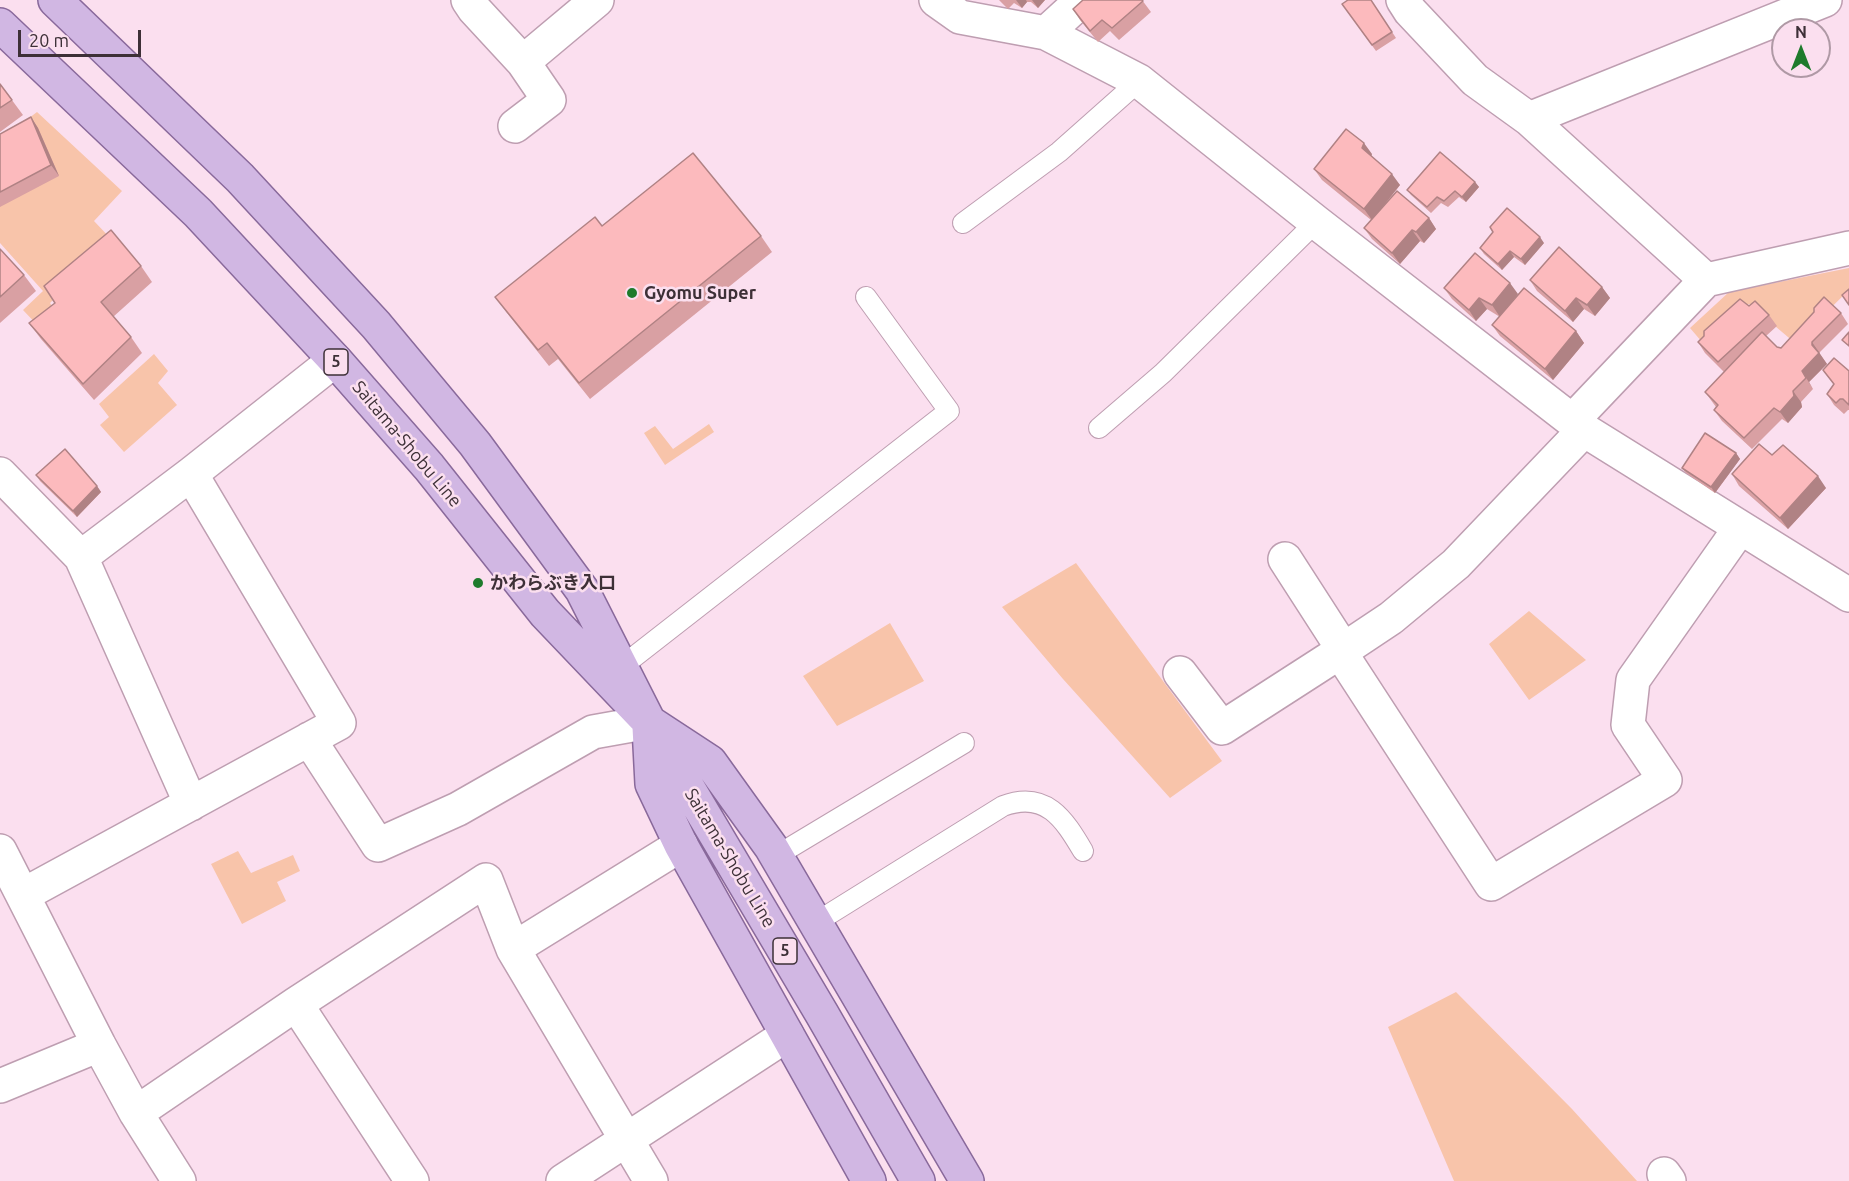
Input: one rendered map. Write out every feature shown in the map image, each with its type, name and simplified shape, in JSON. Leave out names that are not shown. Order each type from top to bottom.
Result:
[{"type":"main road","name":"Saitama-Shobu Line","points":[[55,0],[240,178],[376,325],[475,444],[582,590],[649,722],[918,1181]]},
{"type":"main road","name":"Saitama-Shobu Line","points":[[0,25],[198,213],[335,360],[429,467],[545,614],[649,722]]},
{"type":"main road","name":"5","points":[[649,722],[652,784],[681,845],[869,1181]]},
{"type":"main road","name":"5","points":[[649,722],[710,762],[776,856],[967,1181]]},
{"type":"street","points":[[468,0],[523,62],[549,100],[515,126]]},
{"type":"street","points":[[523,62],[597,0]]},
{"type":"street","points":[[936,0],[960,17],[1046,33],[1139,81],[1316,222],[1578,425],[1849,595]]},
{"type":"street","points":[[1046,33],[1082,0]]},
{"type":"street","points":[[1403,0],[1410,12],[1475,80],[1529,119],[1706,280]]},
{"type":"street","points":[[1529,119],[1825,0]]},
{"type":"street","points":[[1180,673],[1222,728],[1391,618],[1456,564],[1706,280],[1849,248]]},
{"type":"street","points":[[81,557],[191,474],[335,360]]},
{"type":"street","points":[[0,474],[81,557],[191,804]]},
{"type":"street","points":[[23,895],[339,723],[191,474]]},
{"type":"street","points":[[1285,559],[1491,884],[1665,780],[1628,725],[1633,680],[1740,528]]},
{"type":"street","points":[[309,739],[378,845],[458,809],[593,732],[649,722]]},
{"type":"street","points":[[513,949],[681,845]]},
{"type":"street","points":[[0,851],[99,1045],[136,1113],[179,1181]]},
{"type":"street","points":[[136,1113],[296,1004],[486,880],[513,949],[651,1181]]},
{"type":"street","points":[[296,1004],[412,1181]]},
{"type":"street","points":[[563,1181],[787,1035]]},
{"type":"street","points":[[0,1086],[99,1045]]},
{"type":"lane","points":[[963,223],[1059,152],[1139,81]]},
{"type":"lane","points":[[1099,428],[1163,373],[1316,222]]},
{"type":"lane","points":[[621,667],[949,411],[866,297]]},
{"type":"lane","points":[[776,856],[964,743]]},
{"type":"lane","points":[[815,923],[1003,806],[1014,802],[1039,803],[1049,808],[1067,824],[1083,851]]},
{"type":"shaded area","points":[[37,112],[122,191],[94,221],[113,241],[50,303],[59,317],[42,330],[23,310],[43,291],[0,243],[0,140]]},
{"type":"shaded area","points":[[1849,268],[1849,290],[1795,343],[1749,304],[1702,342],[1690,328],[1729,292]]},
{"type":"shaded area","points":[[154,354],[168,371],[158,383],[177,405],[124,452],[100,425],[109,417],[99,404]]},
{"type":"shaded area","points":[[709,424],[714,432],[665,465],[644,433],[655,426],[673,449]]},
{"type":"shaded area","points":[[1076,563],[1222,761],[1170,798],[1002,607]]},
{"type":"shaded area","points":[[1529,611],[1586,660],[1529,700],[1489,644]]},
{"type":"shaded area","points":[[890,623],[924,681],[837,726],[803,676]]},
{"type":"shaded area","points":[[238,851],[251,873],[293,855],[300,871],[277,882],[286,901],[242,924],[211,864]]},
{"type":"shaded area","points":[[1456,992],[1572,1109],[1637,1181],[1454,1181],[1388,1027]]},
{"type":"building","points":[[1083,0],[1143,1],[1112,28],[1102,20],[1090,31],[1073,9]]},
{"type":"building","points":[[1348,0],[1371,0],[1392,32],[1372,45],[1342,4]]},
{"type":"building","points":[[0,84],[12,100],[0,108]]},
{"type":"building","points":[[31,117],[51,165],[0,192],[0,134]]},
{"type":"building","points":[[1346,129],[1364,143],[1362,148],[1392,174],[1364,209],[1314,169]]},
{"type":"building","points":[[1440,152],[1475,182],[1462,197],[1455,191],[1444,201],[1437,197],[1427,207],[1407,190]]},
{"type":"building","points":[[693,153],[761,236],[579,383],[547,343],[538,350],[495,297],[595,217],[602,226]]},
{"type":"building","points":[[1397,191],[1429,218],[1416,232],[1412,230],[1392,253],[1364,228]]},
{"type":"building","points":[[1507,208],[1540,237],[1521,259],[1510,251],[1498,264],[1480,248],[1493,232],[1490,227]]},
{"type":"building","points":[[111,230],[141,266],[101,302],[131,337],[83,384],[29,323],[55,303],[44,286]]},
{"type":"building","points":[[1559,247],[1602,287],[1587,305],[1576,298],[1565,311],[1530,280]]},
{"type":"building","points":[[0,249],[24,275],[0,297]]},
{"type":"building","points":[[1475,253],[1510,283],[1492,305],[1479,298],[1469,310],[1444,288]]},
{"type":"building","points":[[1524,288],[1576,331],[1545,369],[1492,325]]},
{"type":"building","points":[[1849,289],[1849,305],[1842,295]]},
{"type":"building","points":[[1824,297],[1841,313],[1812,342],[1819,353],[1802,371],[1806,378],[1793,391],[1794,396],[1780,412],[1774,408],[1744,438],[1714,410],[1718,405],[1705,392],[1762,332],[1777,347],[1781,348],[1814,312],[1814,308]]},
{"type":"building","points":[[1740,299],[1749,306],[1755,301],[1769,315],[1718,362],[1698,342],[1704,336],[1704,331]]},
{"type":"building","points":[[1849,332],[1849,346],[1842,340]]},
{"type":"building","points":[[1834,358],[1849,371],[1849,405],[1843,399],[1836,403],[1827,394],[1834,384],[1823,370]]},
{"type":"building","points":[[1705,433],[1736,453],[1711,487],[1682,468]]},
{"type":"building","points":[[1759,444],[1772,455],[1783,445],[1818,476],[1780,518],[1732,474]]},
{"type":"building","points":[[65,449],[97,486],[73,511],[36,475]]},
{"type":"place","name":"Gyomu Super","points":[[632,293]]},
{"type":"place","name":"かわらぶき入口","points":[[478,583]]}]
